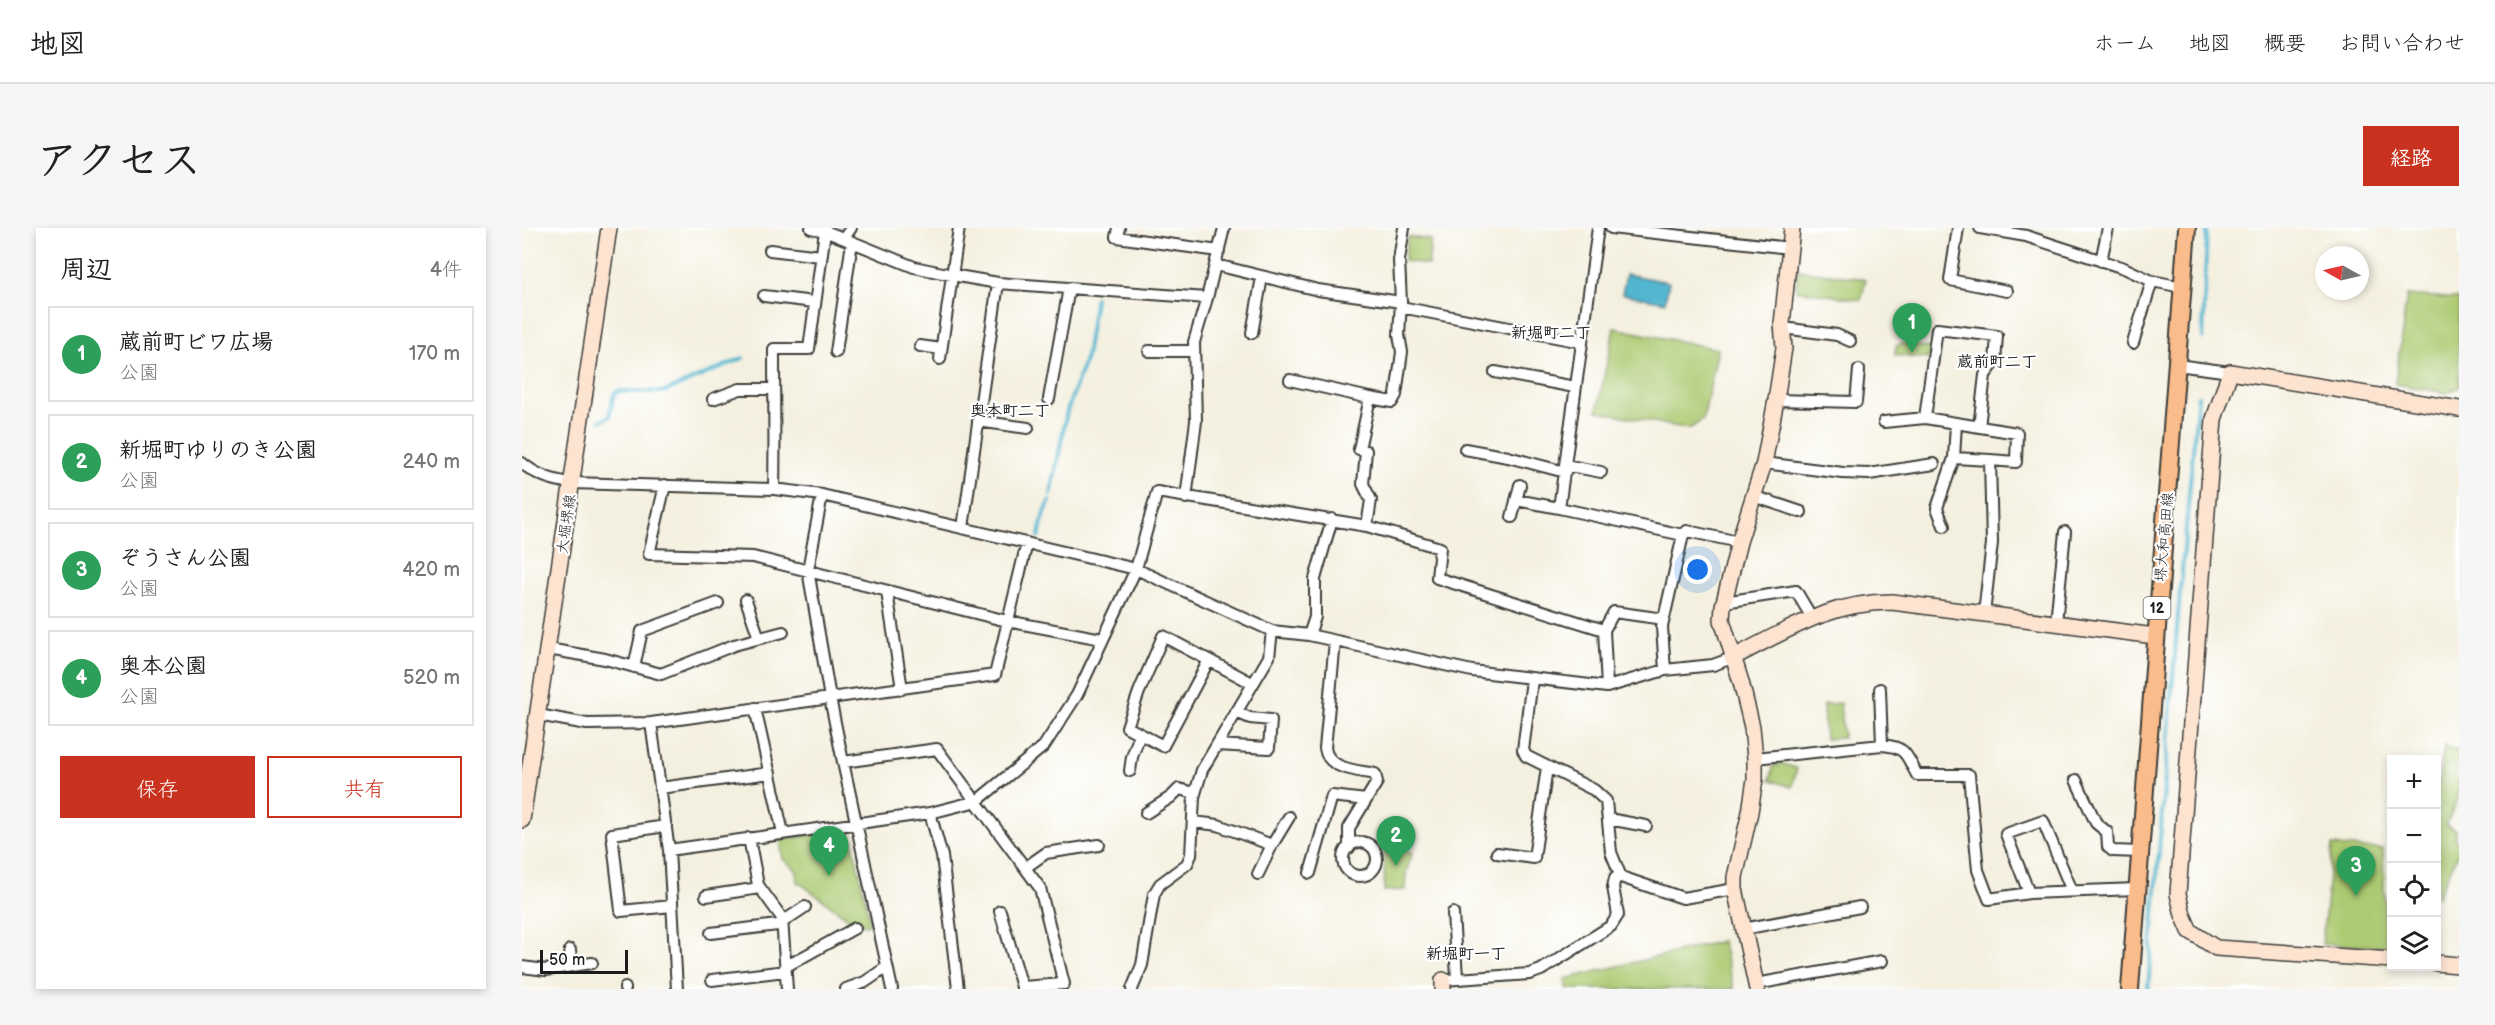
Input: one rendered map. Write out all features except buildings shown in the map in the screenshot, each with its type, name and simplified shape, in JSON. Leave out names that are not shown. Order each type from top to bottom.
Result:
[{"type":"main road","name":"堺大和高田線","points":[[2130,989],[2187,228]]},
{"type":"street","name":"大堀堺線","points":[[523,813],[526,765],[538,715],[609,228]]},
{"type":"street","points":[[811,228],[825,231],[914,267],[952,275],[998,283],[1207,298]]},
{"type":"street","points":[[836,352],[851,228]]},
{"type":"street","points":[[920,346],[940,354],[959,228]]},
{"type":"street","points":[[1119,228],[1117,237],[1219,250]]},
{"type":"street","points":[[1186,498],[1196,421],[1194,351],[1224,228]]},
{"type":"street","points":[[1290,380],[1392,402],[1396,394],[1402,352],[1399,336],[1401,305],[1399,260],[1404,228]]},
{"type":"street","points":[[1559,508],[1598,228]]},
{"type":"street","points":[[1611,228],[1790,248]]},
{"type":"street","points":[[1792,228],[1783,328],[1784,348],[1776,399],[1764,463],[1739,542],[1724,602],[1722,620],[1752,727],[1755,758],[1755,779],[1750,813],[1735,877],[1735,889],[1756,986],[1882,961]]},
{"type":"street","points":[[1958,228],[1950,280],[2007,291]]},
{"type":"street","points":[[1980,228],[2026,236],[2152,280],[2182,287]]},
{"type":"street","points":[[2101,261],[2108,228]]},
{"type":"street","points":[[774,489],[776,416],[774,349],[809,349],[825,231]]},
{"type":"street","points":[[770,250],[821,256]]},
{"type":"street","points":[[1216,266],[1318,290],[1581,342]]},
{"type":"street","points":[[1252,333],[1262,277]]},
{"type":"street","points":[[2133,343],[2152,280]]},
{"type":"street","points":[[963,528],[998,283]]},
{"type":"street","points":[[1049,399],[1069,288]]},
{"type":"street","points":[[764,296],[814,302]]},
{"type":"street","points":[[1783,328],[1837,335],[1850,341]]},
{"type":"street","points":[[1926,418],[1936,329],[1997,336],[1995,362],[1985,375],[1978,427]]},
{"type":"street","points":[[1149,351],[1194,351]]},
{"type":"street","points":[[2177,365],[2459,409]]},
{"type":"street","points":[[1776,399],[1856,402],[1859,370]]},
{"type":"street","points":[[1495,372],[1575,387]]},
{"type":"street","points":[[2230,372],[2214,419],[2178,894],[2183,915],[2190,931],[2216,948],[2387,960]]},
{"type":"street","points":[[712,399],[740,389],[774,389]]},
{"type":"street","points":[[1366,526],[1371,500],[1363,484],[1366,451],[1359,449],[1370,398],[1374,399]]},
{"type":"street","points":[[1884,422],[1926,418],[2017,433],[2016,462],[1954,458]]},
{"type":"street","points":[[978,421],[1028,428]]},
{"type":"street","points":[[1944,526],[1937,508],[1954,458],[1956,423]]},
{"type":"street","points":[[1465,449],[1565,468],[1602,472]]},
{"type":"street","points":[[1984,614],[1992,543],[1990,460]]},
{"type":"street","points":[[522,463],[532,472],[549,479],[572,483],[774,489],[822,495],[1136,569],[1272,631],[1309,635],[1472,671],[1532,680],[1607,687],[1665,670],[1713,665],[1732,658],[1812,618],[1842,607],[1875,602],[2155,636]]},
{"type":"street","points":[[1764,463],[1869,474],[1934,464]]},
{"type":"street","points":[[665,484],[649,554],[753,557],[1007,621],[1102,639]]},
{"type":"street","points":[[1512,517],[1520,485]]},
{"type":"street","points":[[669,850],[930,813],[977,801],[1044,746],[1077,694],[1136,569],[1157,492],[1332,519],[1366,526],[1440,548],[1437,578],[1604,630]]},
{"type":"street","points":[[822,495],[808,570],[830,698],[892,989]]},
{"type":"street","points":[[1753,496],[1801,512]]},
{"type":"street","points":[[1516,500],[1683,535]]},
{"type":"street","points":[[1309,635],[1315,617],[1315,579],[1332,519]]},
{"type":"street","points":[[1665,670],[1662,643],[1664,619],[1683,535],[1688,531],[1739,542]]},
{"type":"street","points":[[2056,623],[2065,532]]},
{"type":"street","points":[[538,715],[587,724],[651,723],[995,675],[1027,543]]},
{"type":"street","points":[[1724,602],[1796,591],[1812,618]]},
{"type":"street","points":[[887,592],[902,689]]},
{"type":"street","points":[[746,600],[759,638]]},
{"type":"street","points":[[634,667],[642,631],[718,603]]},
{"type":"street","points":[[1607,687],[1604,630],[1614,612],[1664,619]]},
{"type":"street","points":[[1132,989],[1142,965],[1154,894],[1160,884],[1187,864],[1191,855],[1195,794],[1202,770],[1269,657],[1272,631]]},
{"type":"street","points":[[548,649],[661,674],[734,645],[783,632]]},
{"type":"street","points":[[1209,660],[1163,746],[1127,727],[1163,636],[1209,660],[1252,683]]},
{"type":"street","points":[[1335,641],[1326,758],[1333,765],[1375,774],[1377,782],[1349,828],[1349,848]]},
{"type":"street","points":[[1532,680],[1523,750],[1526,756],[1594,790],[1606,801],[1611,852],[1621,877]]},
{"type":"street","points":[[1880,689],[1882,745]]},
{"type":"street","points":[[755,708],[783,833]]},
{"type":"street","points":[[1216,745],[1269,748],[1271,720],[1250,718],[1236,712]]},
{"type":"street","points":[[651,723],[669,850],[677,989]]},
{"type":"street","points":[[1130,771],[1140,734]]},
{"type":"street","points":[[1755,758],[1882,745],[1898,747],[1906,753],[1917,775],[1969,775],[1978,870],[1989,899],[2029,893],[2138,889]]},
{"type":"street","points":[[843,762],[937,749],[1040,888],[1064,984],[1022,988],[1000,911]]},
{"type":"street","points":[[1497,853],[1534,858],[1547,767]]},
{"type":"street","points":[[660,788],[770,773]]},
{"type":"street","points":[[2076,780],[2097,824],[2107,832],[2108,847],[2113,851],[2140,852]]},
{"type":"street","points":[[1146,813],[1179,789],[1195,794]]},
{"type":"street","points":[[1310,873],[1332,796],[1366,800]]},
{"type":"street","points":[[930,813],[942,856],[958,989]]},
{"type":"street","points":[[1258,874],[1289,817]]},
{"type":"street","points":[[1609,819],[1646,826]]},
{"type":"street","points":[[2029,893],[2006,834],[2043,820],[2072,891]]},
{"type":"street","points":[[1194,822],[1218,825],[1272,845]]},
{"type":"street","points":[[666,826],[612,834],[621,911],[672,906]]},
{"type":"street","points":[[749,838],[760,888],[782,918],[787,989]]},
{"type":"street","points":[[1026,867],[1046,853],[1099,845]]},
{"type":"street","points":[[1453,913],[1448,982],[1530,974],[1541,970],[1611,926],[1618,915],[1613,887],[1615,878],[1621,877],[1683,898],[1735,889]]},
{"type":"street","points":[[706,896],[760,888]]},
{"type":"street","points":[[711,933],[778,925],[805,907]]},
{"type":"street","points":[[1743,929],[1860,907]]},
{"type":"street","points":[[712,981],[785,969],[855,928]]},
{"type":"street","points":[[570,950],[572,966]]},
{"type":"street","points":[[522,968],[546,970],[592,963]]},
{"type":"street","points":[[2441,963],[2459,965]]},
{"type":"street","points":[[846,989],[865,986],[887,967]]},
{"type":"green space","points":[[1408,237],[1431,240],[1428,265],[1404,261]]},
{"type":"green space","points":[[1798,270],[1866,279],[1861,300],[1796,290]]},
{"type":"green space","points":[[2407,295],[2459,299],[2459,387],[2446,393],[2395,384]]},
{"type":"green space","points":[[1614,328],[1718,349],[1703,420],[1689,429],[1597,411]]},
{"type":"green space","points":[[1902,344],[1930,348],[1928,359],[1895,355],[1896,346]]},
{"type":"green space","points":[[1840,703],[1843,738],[1825,739],[1823,705]]},
{"type":"green space","points":[[2444,746],[2459,751],[2459,796],[2446,825],[2456,830],[2455,840],[2459,843],[2459,851],[2441,889],[2441,809],[2441,767]]},
{"type":"green space","points":[[1779,763],[1797,768],[1792,787],[1770,780],[1774,764],[1778,766]]},
{"type":"green space","points":[[846,830],[851,834],[870,922],[867,925],[855,923],[797,881],[797,871],[783,859],[780,840]]},
{"type":"green space","points":[[2332,846],[2383,849],[2386,947],[2322,944]]},
{"type":"green space","points":[[1385,849],[1413,852],[1406,872],[1405,890],[1384,891]]},
{"type":"green space","points":[[1722,941],[1734,989],[1567,989],[1565,979]]},
{"type":"water","points":[[1626,274],[1669,282],[1665,302],[1622,294]]},
{"type":"waterway","points":[[2203,338],[2207,228]]},
{"type":"waterway","points":[[1051,495],[1067,411],[1086,357],[1095,298]]},
{"type":"waterway","points":[[600,421],[609,417],[614,394],[619,391],[664,392],[743,358]]},
{"type":"waterway","points":[[2148,989],[2198,396]]},
{"type":"waterway","points":[[1039,536],[1043,517],[1050,501]]},
{"type":"place","name":"蔵前町ビワ広場","points":[[1912,353]]},
{"type":"place","name":"新堀町ゆりのき公園","points":[[1396,866]]},
{"type":"place","name":"奥本公園","points":[[829,876]]},
{"type":"place","name":"ぞうさん公園","points":[[2356,896]]},
{"type":"district","name":"新堀町二丁","points":[[1551,332]]},
{"type":"district","name":"蔵前町二丁","points":[[1997,361]]},
{"type":"district","name":"奥本町二丁","points":[[1010,410]]},
{"type":"district","name":"新堀町一丁","points":[[1466,953]]}]
